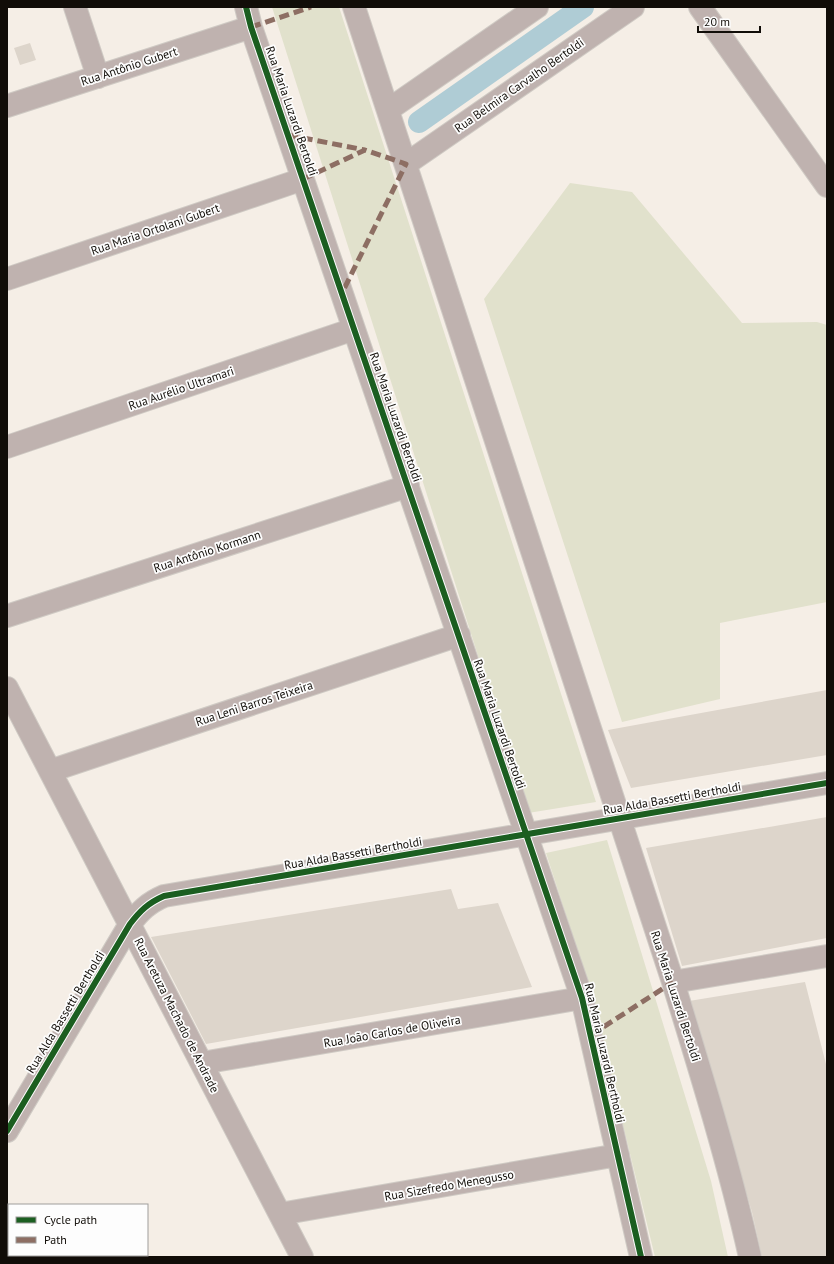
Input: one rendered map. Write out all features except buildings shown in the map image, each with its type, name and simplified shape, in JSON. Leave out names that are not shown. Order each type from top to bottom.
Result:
[{"type":"street","points":[[75,7],[98,76]]},
{"type":"street","name":"Rua Maria Luzardi Bertoldi","points":[[354,7],[673,982],[719,1133],[750,1257]]},
{"type":"street","points":[[388,110],[537,7]]},
{"type":"street","name":"Rua Belmira Carvalho Bertoldi","points":[[406,164],[633,7]]},
{"type":"street","points":[[700,7],[827,186]]},
{"type":"street","name":"Rua Antônio Gubert","points":[[7,106],[98,76],[249,17]]},
{"type":"street","name":"Rua Maria Luzardi Bertoldi","points":[[249,17],[526,834]]},
{"type":"street","name":"Rua Maria Ortolani Gubert","points":[[7,279],[303,179]]},
{"type":"street","name":"Rua Aurélio Ultramari","points":[[7,447],[354,329]]},
{"type":"street","name":"Rua Antônio Kormann","points":[[7,616],[408,486]]},
{"type":"street","name":"Rua Leni Barros Teixeira","points":[[50,771],[458,635]]},
{"type":"street","name":"Rua Aretuza Machado de Andrade","points":[[7,688],[302,1257]]},
{"type":"street","name":"Rua Alda Bassetti Bertholdi","points":[[7,1131],[130,924],[152,901],[164,896],[827,783]]},
{"type":"street","name":"Rua Maria Luzardi Bertholdi","points":[[526,834],[582,998],[641,1257]]},
{"type":"street","points":[[673,982],[827,956]]},
{"type":"street","name":"Rua João Carlos de Oliveira","points":[[202,1063],[582,998]]},
{"type":"street","name":"Rua Sizefredo Menegusso","points":[[280,1214],[618,1155]]},
{"type":"green space","points":[[272,7],[339,7],[596,802],[528,813]]},
{"type":"green space","points":[[570,183],[632,192],[742,323],[817,322],[827,325],[827,602],[720,623],[720,699],[622,722],[484,299]]},
{"type":"green space","points":[[607,840],[711,1181],[728,1257],[655,1257],[591,992],[546,853]]},
{"type":"waterway","points":[[419,122],[583,7]]},
{"type":"marked path","points":[[251,27],[311,7]]},
{"type":"marked path","points":[[288,135],[365,150]]},
{"type":"marked path","points":[[303,179],[365,150],[406,164],[342,293]]},
{"type":"marked path","points":[[591,1035],[673,982]]},
{"type":"cycle path","points":[[246,7],[251,27],[582,998],[641,1257]]},
{"type":"cycle path","points":[[7,1131],[130,924],[145,908],[164,896],[827,783]]}]
